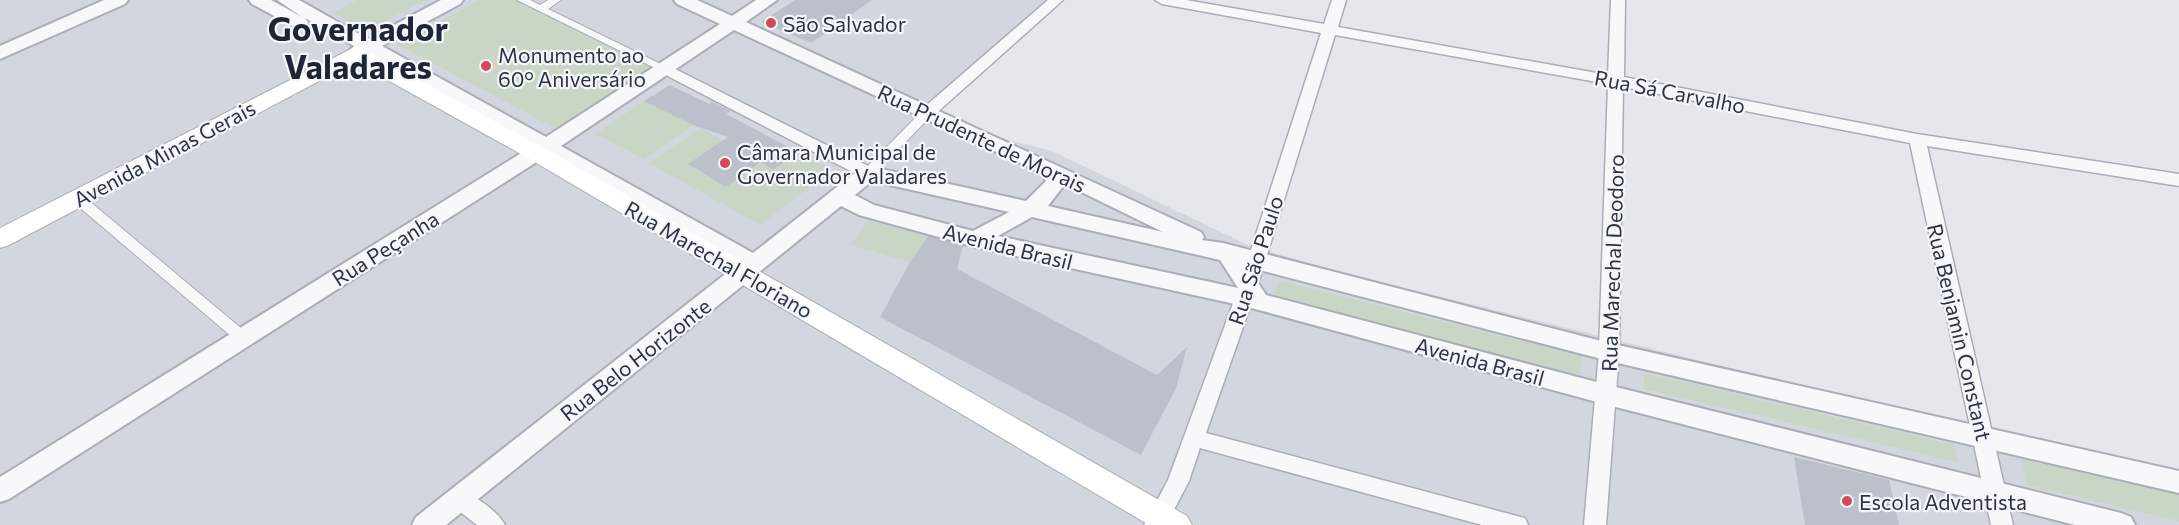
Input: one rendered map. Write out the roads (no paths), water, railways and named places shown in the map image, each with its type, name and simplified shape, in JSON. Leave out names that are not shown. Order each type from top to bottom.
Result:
[{"type":"main road","name":"Rua Marechal Floriano","points":[[357,47],[749,268],[1164,522]]},
{"type":"main road","name":"Avenida Minas Gerais","points":[[0,238],[357,47]]},
{"type":"main road","name":"Avenida Minas Gerais","points":[[0,227],[357,47]]},
{"type":"street","points":[[0,52],[120,0]]},
{"type":"street","name":"Rua Marechal Floriano","points":[[258,0],[357,47]]},
{"type":"street","name":"Rua Marechal Floriano","points":[[286,0],[357,47]]},
{"type":"street","name":"Avenida Minas Gerais","points":[[357,47],[433,0]]},
{"type":"street","name":"Avenida Minas Gerais","points":[[357,47],[454,0]]},
{"type":"street","points":[[522,0],[868,173],[1228,254],[1610,352],[2179,482]]},
{"type":"street","points":[[540,9],[556,0]]},
{"type":"street","name":"Rua Prudente de Morais","points":[[683,0],[1034,161],[1228,254]]},
{"type":"street","name":"Rua Peçanha","points":[[0,491],[541,149],[768,0]]},
{"type":"street","name":"Rua Belo Horizonte","points":[[426,525],[868,173],[927,113],[1056,0]]},
{"type":"street","name":"Rua Sá Carvalho","points":[[1162,0],[1618,81],[1917,139],[2179,180]]},
{"type":"street","name":"Rua São Paulo","points":[[1164,522],[1250,296],[1256,262],[1339,0]]},
{"type":"street","name":"Rua Marechal Deodoro","points":[[1595,525],[1610,352],[1618,81],[1618,0]]},
{"type":"street","name":"Rua Benjamin Constant","points":[[1917,139],[2002,525]]},
{"type":"street","points":[[975,239],[1027,210],[1051,192],[1056,181],[1052,172],[1034,161]]},
{"type":"street","name":"Avenida Brasil","points":[[840,195],[867,210],[975,239],[1250,296],[1608,394],[2121,525]]},
{"type":"street","points":[[77,198],[243,338]]},
{"type":"street","points":[[1228,254],[1250,296]]},
{"type":"street","points":[[1195,438],[1517,525]]},
{"type":"street","points":[[459,499],[494,525]]},
{"type":"place","name":"São Salvador","points":[[771,23]]},
{"type":"place","name":"Monumento ao 60º Aniversário","points":[[486,66]]},
{"type":"place","name":"Câmara Municipal de Governador Valadares","points":[[725,163]]},
{"type":"place","name":"Escola Adventista","points":[[1847,501]]},
{"type":"district","name":"Governador Valadares","points":[[358,46]]}]
